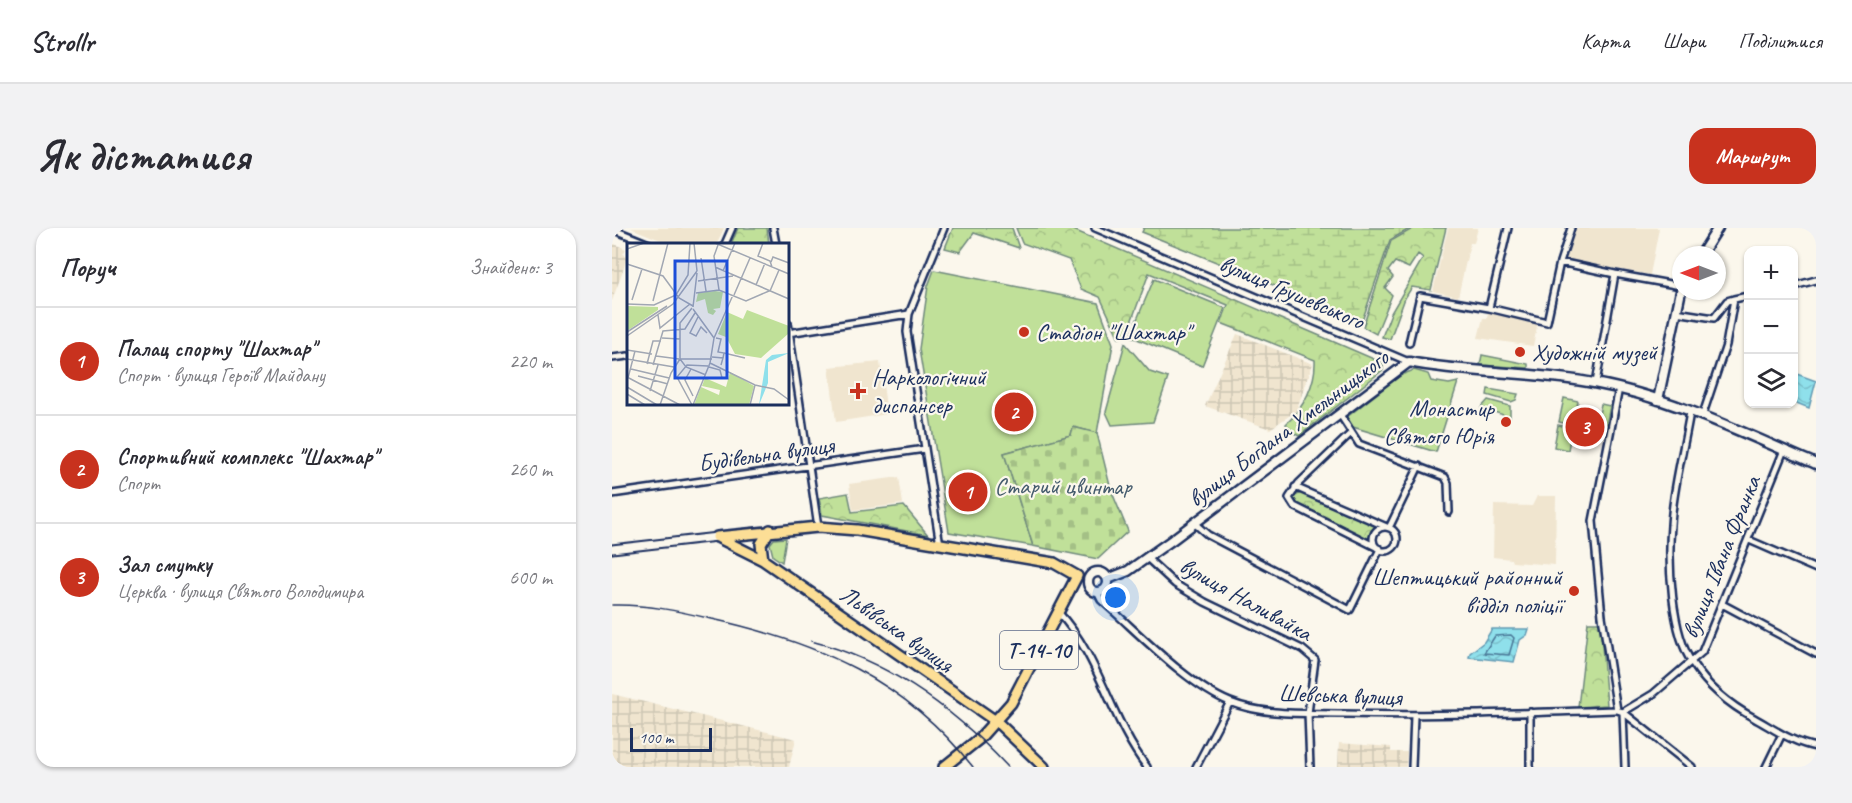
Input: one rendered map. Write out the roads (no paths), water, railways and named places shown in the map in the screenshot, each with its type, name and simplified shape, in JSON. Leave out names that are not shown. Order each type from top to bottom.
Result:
[{"type":"main road","points":[[1707,246],[1718,228]]},
{"type":"main road","points":[[1658,400],[1679,300]]},
{"type":"main road","name":"вулиця Богдана Хмельницького","points":[[1108,579],[1128,571],[1409,362],[1596,383],[1619,388],[1690,412],[1816,464]]},
{"type":"main road","points":[[717,537],[818,527],[857,530],[1054,563],[1077,576],[1088,578],[1098,571],[1108,579],[1106,588],[1097,592],[1089,587],[1088,578]]},
{"type":"main road","points":[[763,560],[761,544],[770,530]]},
{"type":"main road","name":"Львівська вулиця","points":[[717,537],[763,560],[997,722],[1044,767]]},
{"type":"main road","name":"Т-14-10","points":[[997,722],[1011,703],[1077,576]]},
{"type":"main road","points":[[944,767],[997,722]]},
{"type":"street","points":[[725,243],[732,228]]},
{"type":"street","points":[[773,228],[776,243]]},
{"type":"street","points":[[940,545],[907,332],[909,314],[944,228]]},
{"type":"street","name":"вулиця Грушевського","points":[[1095,228],[1409,362]]},
{"type":"street","points":[[1490,308],[1508,228]]},
{"type":"street","points":[[1409,343],[1420,296],[1490,308],[1547,322],[1560,262],[1571,228]]},
{"type":"street","points":[[612,229],[647,243]]},
{"type":"street","points":[[1560,262],[1672,287]]},
{"type":"street","points":[[1596,383],[1615,274]]},
{"type":"street","points":[[1798,285],[1816,280]]},
{"type":"street","points":[[1676,312],[1714,318],[1727,301],[1744,297]]},
{"type":"street","points":[[1702,417],[1726,345],[1734,299]]},
{"type":"street","points":[[789,333],[909,314]]},
{"type":"street","points":[[789,339],[818,527]]},
{"type":"street","points":[[612,358],[627,356]]},
{"type":"street","points":[[1619,388],[1593,521],[1602,616],[1620,711],[1625,767]]},
{"type":"street","points":[[1690,412],[1671,525],[1674,598],[1681,637],[1692,663],[1725,700],[1782,734],[1804,745],[1816,747]]},
{"type":"street","points":[[1339,413],[1350,434],[1359,444],[1445,477],[1448,483],[1449,512]]},
{"type":"street","points":[[1295,487],[1389,528],[1396,535],[1396,542],[1388,550],[1380,549],[1294,506],[1289,498],[1295,487],[1350,434]]},
{"type":"street","name":"Будівельна вулиця","points":[[612,494],[925,449]]},
{"type":"street","name":"вулиця Івана Франка","points":[[1620,711],[1653,694],[1692,663],[1707,644],[1784,450]]},
{"type":"street","points":[[1389,528],[1419,466]]},
{"type":"street","points":[[1194,523],[1208,535],[1350,610],[1380,549]]},
{"type":"street","points":[[1380,549],[1374,543],[1374,534],[1380,527],[1389,528]]},
{"type":"street","points":[[612,549],[717,537]]},
{"type":"street","points":[[1749,540],[1816,568]]},
{"type":"street","name":"вулиця Наливайка","points":[[1146,557],[1175,584],[1205,602],[1310,654],[1315,660],[1308,713],[1310,767]]},
{"type":"street","name":"Шевська вулиця","points":[[1097,592],[1101,600],[1196,681],[1230,702],[1267,711],[1414,716],[1620,711]]},
{"type":"street","points":[[1722,604],[1816,654]]},
{"type":"street","points":[[1058,612],[1082,642],[1128,739],[1147,767]]},
{"type":"street","points":[[1196,767],[1230,702]]},
{"type":"street","points":[[1620,711],[1692,767]]},
{"type":"street","points":[[1530,712],[1530,767]]},
{"type":"street","points":[[1412,767],[1414,716]]},
{"type":"street","points":[[1766,767],[1782,734]]},
{"type":"water","points":[[1798,374],[1816,381],[1809,408],[1798,404]]},
{"type":"water","points":[[1492,629],[1529,629],[1527,635],[1520,640],[1514,662],[1469,657],[1470,653],[1484,642]]},
{"type":"railway","points":[[612,605],[650,607],[700,616],[751,628],[823,653],[888,688],[918,710],[947,737],[973,767]]},
{"type":"railway","points":[[811,641],[840,650],[893,674],[943,707],[1008,767]]},
{"type":"place","name":"Стадіон \"Шахтар\"","points":[[1024,332]]},
{"type":"place","name":"Художній музей","points":[[1520,352]]},
{"type":"place","name":"Наркологічний диспансер","points":[[858,391]]},
{"type":"place","name":"Спортивний комплекс \"Шахтар\"","points":[[1014,412]]},
{"type":"place","name":"Монастир Святого Юрія","points":[[1506,422]]},
{"type":"place","name":"Зал смутку","points":[[1585,427]]},
{"type":"place","name":"Палац спорту \"Шахтар\"","points":[[968,492]]},
{"type":"place","name":"Шептицький районний відділ поліції","points":[[1574,591]]},
{"type":"park label","name":"Старий цвинтар","points":[[1063,486]]}]
